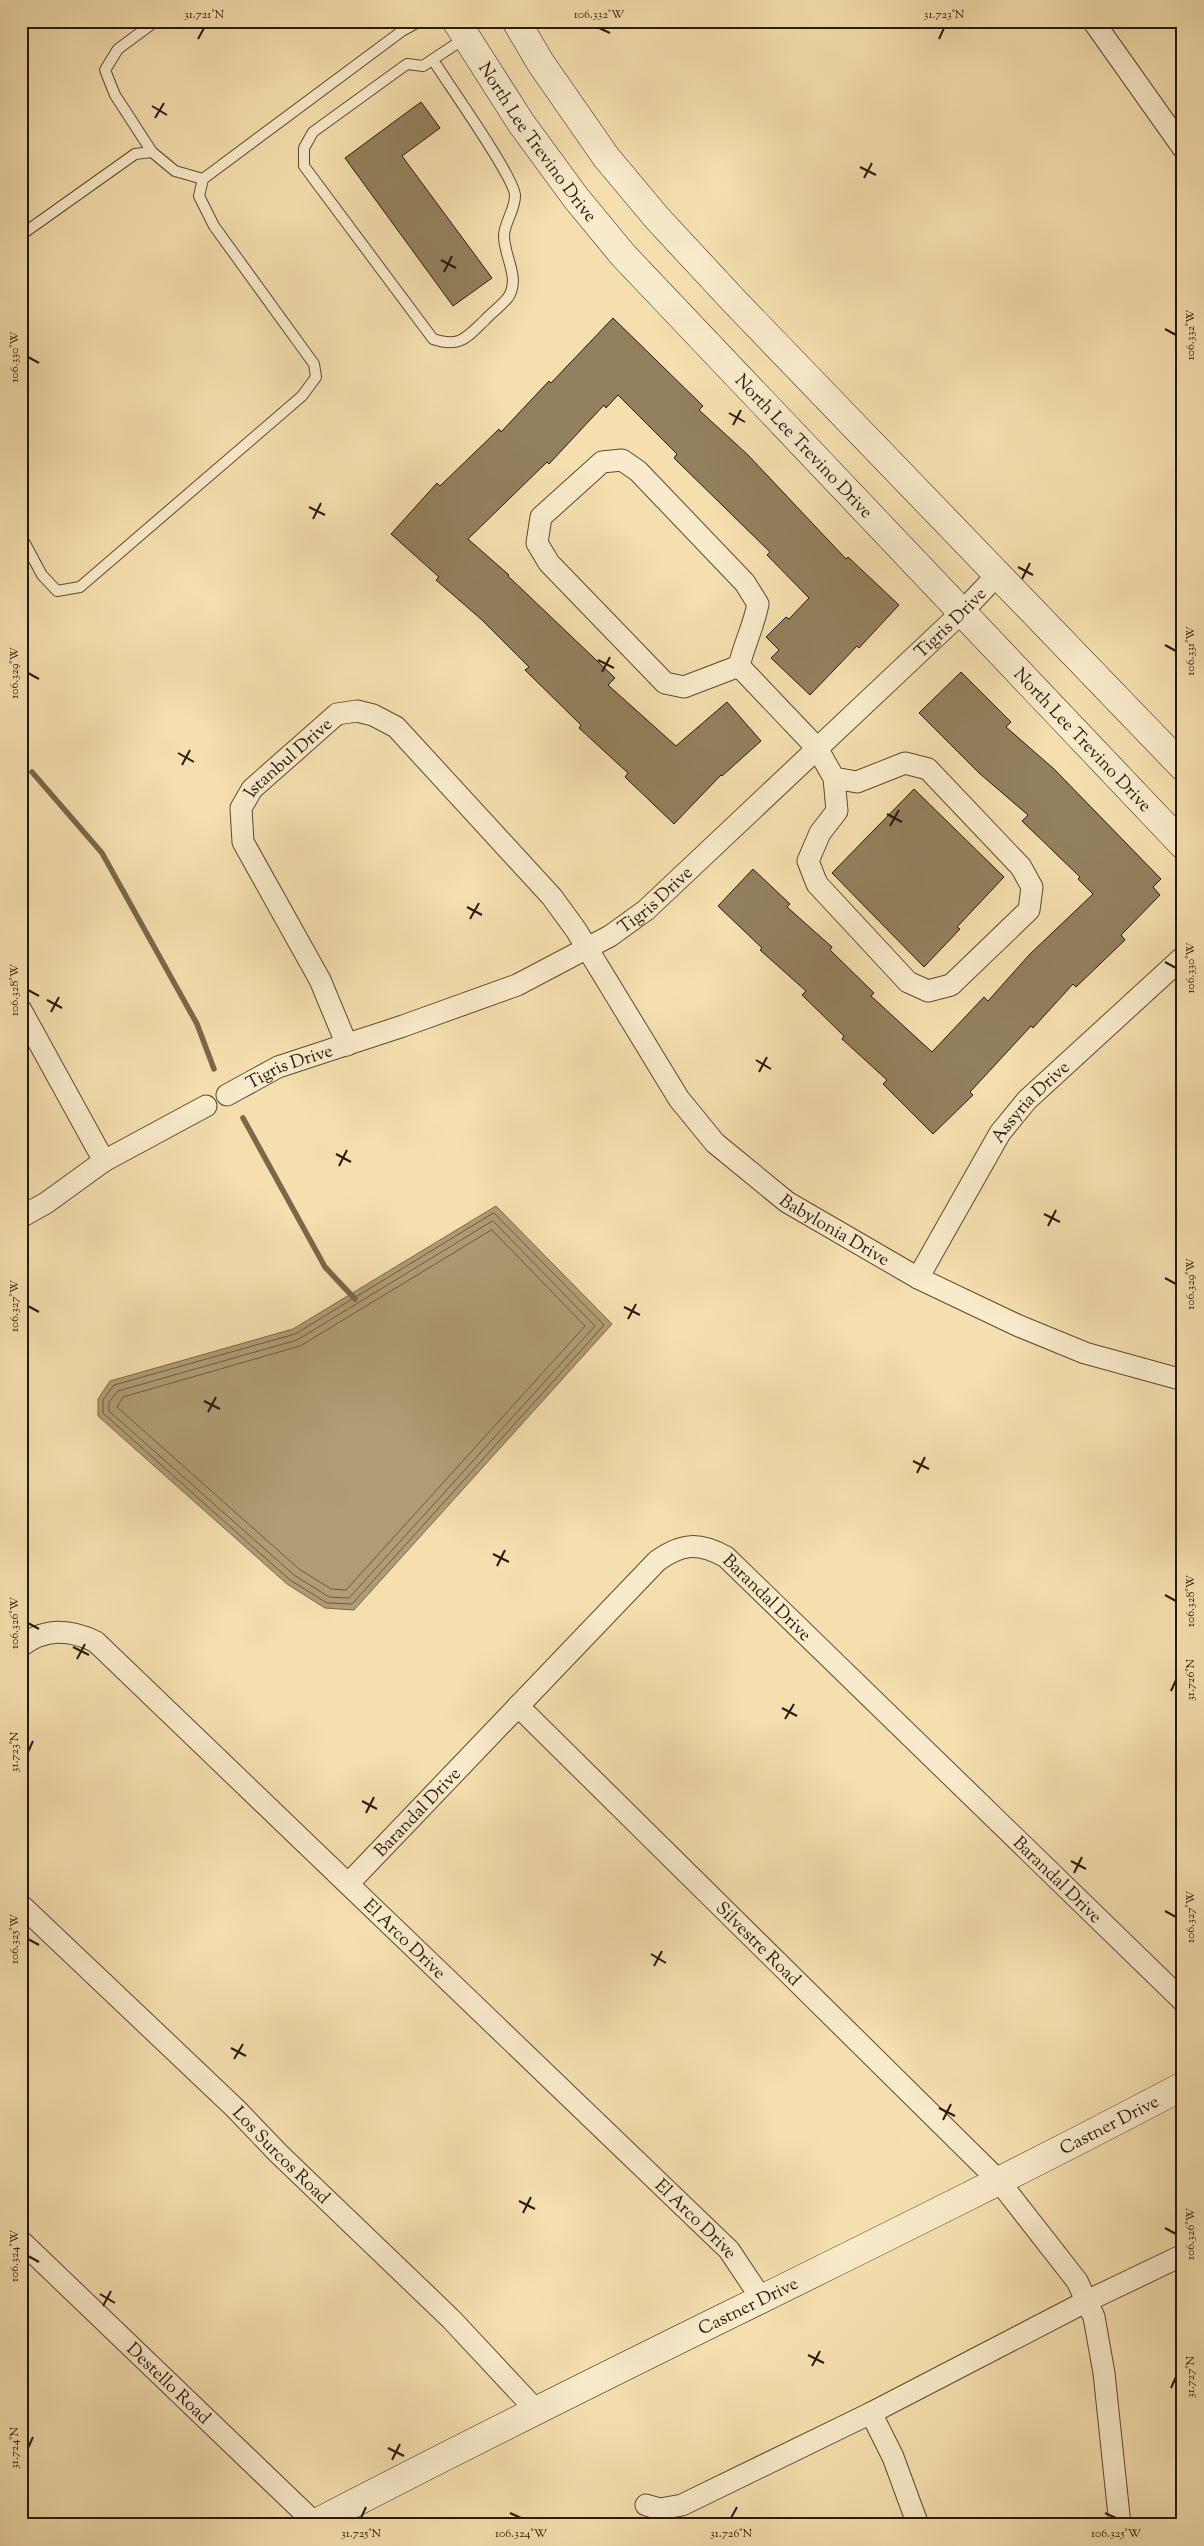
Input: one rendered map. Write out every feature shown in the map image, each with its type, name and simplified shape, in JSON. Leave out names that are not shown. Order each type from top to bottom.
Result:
[{"type":"main road","points":[[516,21],[540,62],[606,157],[657,218],[735,302],[1183,767]]},
{"type":"main road","name":"North Lee Trevino Drive","points":[[461,29],[520,123],[576,198],[622,255],[1183,845]]},
{"type":"main road","name":"Castner Drive","points":[[314,2524],[474,2444],[536,2410],[761,2298],[820,2271],[1183,2086]]},
{"type":"street","points":[[1093,21],[1183,148]]},
{"type":"street","points":[[622,460],[638,471],[745,583],[758,604],[754,623],[744,646],[739,666],[684,687],[665,683],[549,563],[537,543],[541,517],[602,462],[622,460]]},
{"type":"street","name":"Tigris Drive","points":[[226,1095],[278,1067],[347,1045],[517,985],[610,936],[646,910],[962,612],[998,574]]},
{"type":"street","points":[[739,666],[817,748],[834,778],[837,811],[820,833],[808,861],[817,884],[908,982],[928,991],[951,985],[1029,910],[1032,887],[1021,867],[928,769],[905,763],[857,782],[834,778]]},
{"type":"street","name":"Istanbul Drive","points":[[347,1045],[320,980],[243,842],[241,808],[252,790],[337,714],[357,711],[373,714],[396,727],[552,897],[587,949]]},
{"type":"street","name":"Babylonia Drive","points":[[587,949],[679,1099],[715,1143],[787,1202],[918,1278],[1018,1326],[1085,1354],[1183,1380]]},
{"type":"street","name":"Assyria Drive","points":[[918,1278],[1000,1133],[1027,1100],[1183,957]]},
{"type":"street","points":[[21,1010],[104,1161]]},
{"type":"street","points":[[21,1217],[46,1203],[104,1161],[206,1106]]},
{"type":"street","name":"Barandal Drive","points":[[348,1884],[656,1561],[670,1552],[695,1546],[712,1549],[726,1557],[1183,2001]]},
{"type":"street","name":"El Arco Drive","points":[[21,1646],[46,1633],[64,1631],[80,1634],[96,1642],[729,2250],[761,2298]]},
{"type":"street","name":"Silvestre Road","points":[[518,1706],[998,2180],[1077,2280],[1094,2316],[1104,2373],[1120,2525]]},
{"type":"street","name":"Los Surcos Road","points":[[21,1905],[236,2109],[278,2153],[451,2319],[536,2410]]},
{"type":"street","name":"Destello Road","points":[[21,2241],[314,2524]]},
{"type":"street","points":[[646,2505],[660,2508],[682,2505],[871,2413],[1086,2301],[1183,2255]]},
{"type":"street","points":[[871,2413],[893,2457],[918,2525]]},
{"type":"lane","points":[[156,21],[118,49],[105,70],[115,95],[152,152],[175,171],[203,179]]},
{"type":"lane","points":[[397,21],[402,31]]},
{"type":"lane","points":[[21,536],[42,575],[57,591],[80,587],[302,396],[316,377],[314,364],[214,226],[199,196],[203,179],[402,31],[420,21]]},
{"type":"lane","points":[[432,60],[497,159],[513,186],[515,196],[504,235],[506,256],[514,278],[509,296],[466,338],[448,344],[433,339],[304,166],[304,148],[313,132],[407,64],[423,66],[432,60],[461,29]]},
{"type":"lane","points":[[21,235],[134,154],[152,152]]},
{"type":"water","points":[[496,1206],[612,1324],[354,1610],[325,1608],[287,1584],[98,1416],[98,1399],[110,1381],[293,1329]]},
{"type":"building","points":[[421,102],[440,128],[402,156],[492,278],[453,306],[345,158]]},
{"type":"building","points":[[613,318],[703,406],[699,410],[748,455],[846,559],[848,557],[899,605],[859,648],[857,646],[810,695],[771,658],[779,650],[766,637],[786,617],[789,619],[809,598],[767,555],[770,552],[674,458],[677,454],[618,395],[606,408],[604,405],[549,464],[547,462],[468,539],[509,575],[615,678],[608,685],[676,746],[727,702],[761,741],[721,775],[674,824],[625,777],[628,773],[579,728],[581,725],[525,670],[529,667],[482,620],[436,580],[439,577],[391,534],[437,483],[440,486],[499,429],[501,432],[549,381],[551,383]]},
{"type":"building","points":[[961,672],[1011,722],[1006,727],[1054,769],[1161,879],[1153,887],[1160,895],[1121,935],[1125,940],[1076,987],[1073,984],[1033,1028],[1031,1026],[970,1092],[973,1095],[933,1134],[883,1084],[887,1080],[842,1039],[844,1036],[802,995],[806,991],[760,950],[762,948],[718,906],[753,869],[790,904],[787,907],[832,947],[830,950],[874,993],[871,996],[932,1052],[984,997],[988,1001],[1030,954],[1093,894],[1078,879],[1080,877],[1022,821],[1028,815],[979,773],[919,713]]},
{"type":"building","points":[[914,789],[1004,877],[957,927],[960,929],[924,967],[832,873]]},
{"type":"waterway","points":[[32,772],[102,853],[197,1024],[214,1069]]},
{"type":"waterway","points":[[243,1118],[325,1267],[355,1299]]}]
